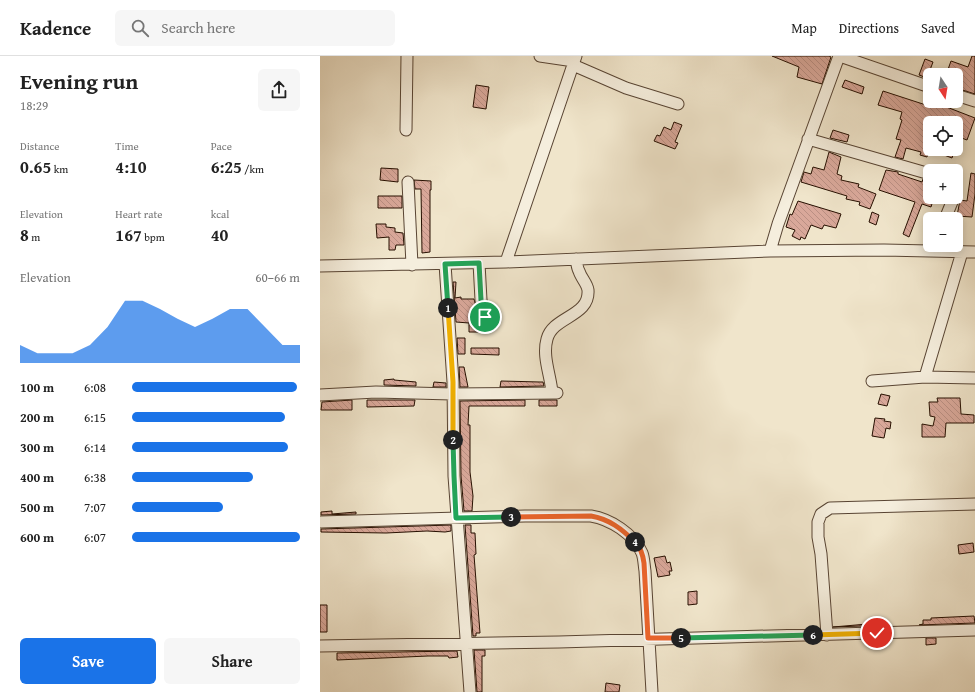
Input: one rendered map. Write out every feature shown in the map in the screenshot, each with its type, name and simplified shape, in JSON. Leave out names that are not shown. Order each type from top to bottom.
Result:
[{"type":"street","points":[[406,130],[408,56]]},
{"type":"street","points":[[540,56],[574,60],[626,88],[678,104]]},
{"type":"street","points":[[770,251],[808,139],[839,56],[923,84]]},
{"type":"street","points":[[506,262],[574,60]]},
{"type":"street","points":[[963,97],[975,101]]},
{"type":"street","points":[[808,139],[923,172]]},
{"type":"street","points":[[408,182],[412,265]]},
{"type":"street","points":[[320,266],[412,265],[770,251],[923,248]]},
{"type":"street","points":[[925,377],[962,252]]},
{"type":"street","points":[[963,252],[975,252]]},
{"type":"street","points":[[320,395],[376,392],[452,394],[555,393],[545,347],[547,338],[550,331],[556,324],[583,307],[588,294],[588,288],[578,270],[576,259]]},
{"type":"street","points":[[479,263],[481,300],[485,317]]},
{"type":"street","points":[[445,264],[453,382],[452,394],[456,518],[470,692]]},
{"type":"street","points":[[872,380],[925,377],[975,378]]},
{"type":"street","points":[[828,635],[818,537],[818,522],[822,514],[830,508],[975,504]]},
{"type":"street","points":[[320,522],[525,516],[591,516],[602,518],[611,522],[628,535],[638,545],[643,554],[652,692]]},
{"type":"street","points":[[320,646],[467,644],[975,630]]},
{"type":"building","points":[[772,56],[831,57],[822,84],[797,77],[799,67]]},
{"type":"building","points":[[972,56],[975,56],[975,94],[963,90],[963,68],[948,68],[951,61],[968,67]]},
{"type":"building","points":[[925,59],[933,62],[931,68],[923,68],[923,76],[919,75]]},
{"type":"building","points":[[845,80],[864,87],[862,94],[842,87]]},
{"type":"building","points":[[476,85],[489,87],[486,109],[473,107]]},
{"type":"building","points":[[883,91],[923,104],[923,108],[949,108],[975,118],[967,140],[963,139],[963,116],[923,116],[923,156],[920,155],[921,152],[906,148],[903,159],[895,157],[901,140],[896,139],[902,120],[900,119],[902,112],[878,105]]},
{"type":"building","points":[[674,122],[682,125],[675,142],[678,143],[675,149],[654,141],[657,135],[660,136],[664,127],[671,130]]},
{"type":"building","points":[[833,130],[849,135],[847,142],[830,138]]},
{"type":"building","points":[[829,152],[841,157],[837,174],[842,176],[841,180],[859,184],[858,187],[876,194],[870,209],[859,205],[860,202],[846,199],[847,196],[801,182],[804,172],[811,174],[813,167],[824,170]]},
{"type":"building","points":[[381,168],[398,169],[398,182],[380,180]]},
{"type":"building","points":[[886,170],[898,172],[898,174],[922,182],[923,179],[923,204],[932,204],[931,207],[922,204],[909,237],[903,234],[915,202],[879,190]]},
{"type":"building","points":[[971,173],[975,174],[975,194],[972,217],[963,216],[963,212],[958,212],[959,204],[963,204],[963,200],[967,201]]},
{"type":"building","points":[[414,180],[431,181],[430,252],[422,253],[421,189],[415,189]]},
{"type":"building","points":[[378,196],[402,196],[402,208],[378,208]]},
{"type":"building","points":[[798,201],[841,214],[836,228],[824,225],[822,229],[811,225],[805,239],[801,237],[800,240],[792,236],[795,230],[786,227],[790,214],[792,215]]},
{"type":"building","points":[[872,212],[879,215],[876,225],[869,222]]},
{"type":"building","points":[[376,224],[386,224],[386,227],[395,228],[395,232],[403,233],[404,245],[396,245],[395,250],[389,250],[389,237],[377,238]]},
{"type":"building","points":[[453,282],[456,282],[455,298],[461,297],[461,299],[474,299],[480,321],[483,324],[487,324],[490,322],[492,317],[496,317],[495,328],[479,327],[479,332],[469,332],[469,323],[456,322]]},
{"type":"building","points":[[457,338],[465,338],[465,354],[458,354]]},
{"type":"building","points":[[471,348],[499,348],[499,355],[471,354]]},
{"type":"building","points":[[459,367],[464,367],[468,387],[460,387]]},
{"type":"building","points":[[394,379],[416,382],[416,386],[384,385],[384,380]]},
{"type":"building","points":[[501,381],[543,382],[544,386],[500,387]]},
{"type":"building","points":[[434,382],[446,383],[446,387],[433,387]]},
{"type":"building","points":[[881,394],[890,396],[887,406],[878,404]]},
{"type":"building","points":[[937,398],[960,398],[961,414],[974,415],[974,423],[946,423],[945,437],[922,437],[922,424],[933,426],[935,417],[930,416],[929,402],[938,402]]},
{"type":"building","points":[[352,400],[352,410],[321,410],[322,402]]},
{"type":"building","points":[[367,400],[415,400],[414,406],[367,407]]},
{"type":"building","points":[[525,400],[525,406],[469,406],[468,425],[470,425],[470,472],[473,496],[472,511],[464,511],[461,476],[460,401]]},
{"type":"building","points":[[539,400],[557,400],[557,406],[539,406]]},
{"type":"building","points":[[875,418],[885,419],[884,421],[891,422],[890,429],[886,428],[884,438],[872,436]]},
{"type":"building","points":[[332,511],[332,514],[356,512],[356,514],[321,515],[321,512]]},
{"type":"building","points":[[451,525],[451,531],[445,532],[321,532],[321,529]]},
{"type":"building","points":[[465,525],[471,525],[471,533],[475,533],[476,554],[474,555],[480,633],[476,633],[476,636],[473,636]]},
{"type":"building","points":[[973,543],[974,552],[959,554],[958,545]]},
{"type":"building","points":[[665,556],[667,563],[670,562],[672,571],[669,571],[670,575],[658,577],[654,558]]},
{"type":"building","points":[[697,591],[697,604],[688,605],[688,592]]},
{"type":"building","points":[[320,605],[327,605],[327,632],[320,632]]},
{"type":"building","points":[[974,616],[975,623],[919,625],[923,624],[923,620],[931,620],[931,618]]},
{"type":"building","points":[[879,623],[889,625],[833,627]]},
{"type":"building","points":[[926,638],[936,638],[936,644],[926,645]]},
{"type":"building","points":[[474,650],[485,650],[485,656],[482,656],[482,692],[477,692]]},
{"type":"building","points":[[457,651],[458,657],[449,658],[448,656],[428,656],[337,660],[337,653]]},
{"type":"building","points":[[606,683],[620,685],[619,692],[605,692]]},
{"type":"route","points":[[485,317],[481,300],[479,263],[445,264],[453,382],[452,402],[456,518],[591,516],[602,518],[611,522],[628,535],[638,545],[643,554],[648,638],[877,633]]}]
